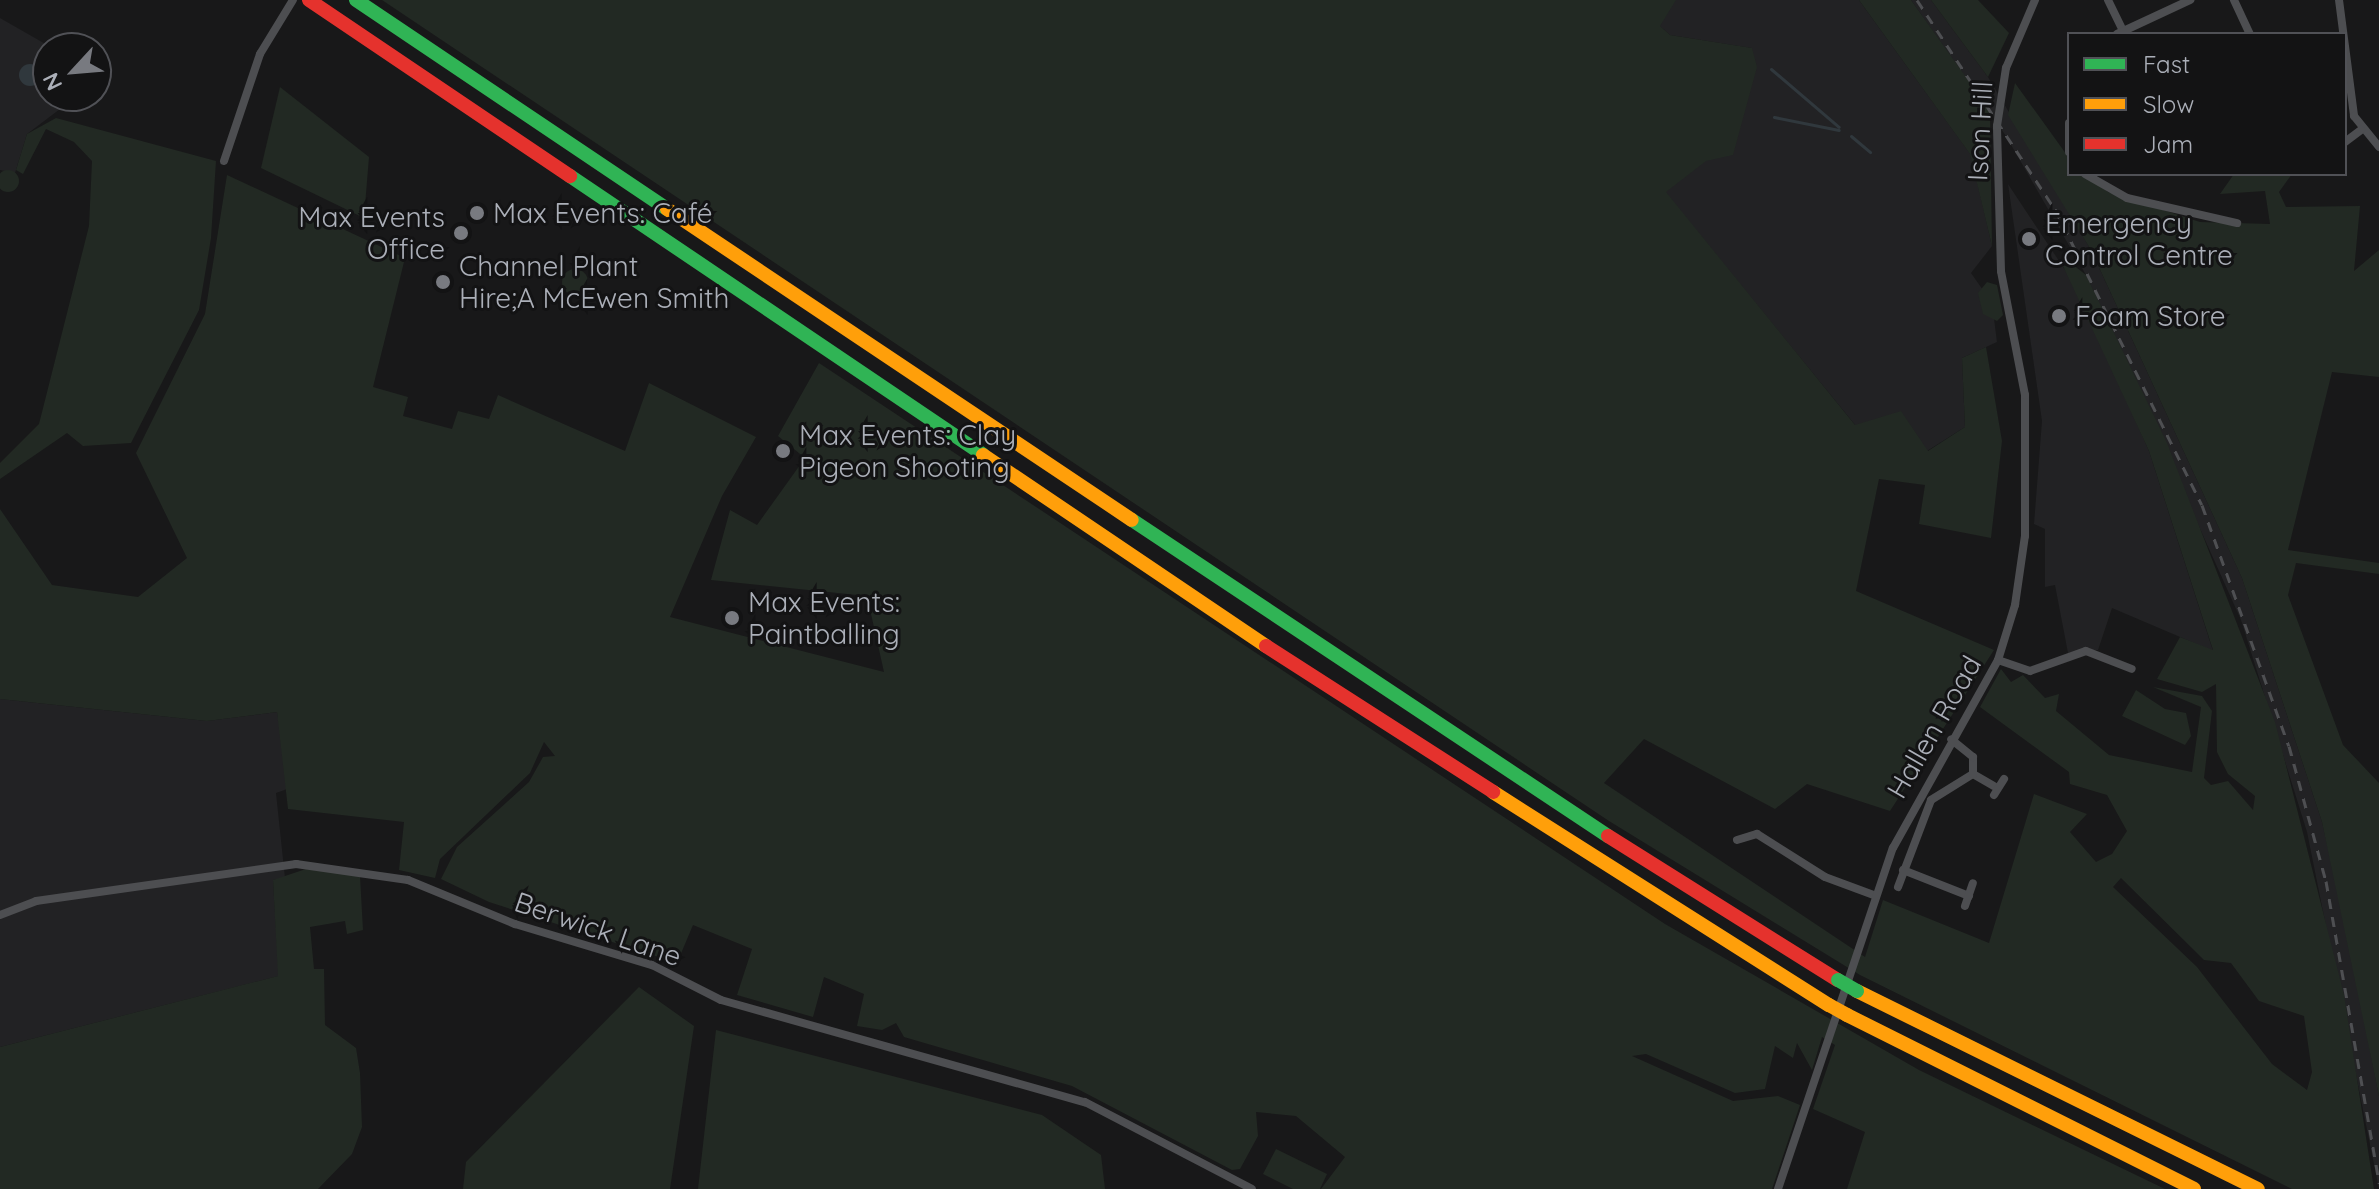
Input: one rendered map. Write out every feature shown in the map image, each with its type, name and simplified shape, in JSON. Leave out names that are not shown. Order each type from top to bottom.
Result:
[{"type":"highway","points":[[309,0],[1319,682],[1829,1005],[2194,1189]]},
{"type":"highway","points":[[356,0],[1544,796],[1838,980],[2258,1189]]},
{"type":"street","points":[[224,161],[229,131],[273,31],[293,0]]},
{"type":"street","name":"Ison Hill","points":[[2001,271],[1997,126],[2006,68],[2035,0]]},
{"type":"street","points":[[2108,0],[2119,32],[2188,0]]},
{"type":"street","points":[[2234,0],[2249,32]]},
{"type":"street","points":[[2339,0],[2344,32]]},
{"type":"street","points":[[2254,32],[2261,29]]},
{"type":"street","points":[[2348,62],[2361,130],[2379,147]]},
{"type":"street","points":[[2347,140],[2361,130]]},
{"type":"street","points":[[2088,176],[2127,198],[2237,223]]},
{"type":"street","name":"Hallen Road","points":[[1778,1189],[1901,828],[1998,660],[2015,605],[2026,507],[2025,395],[2001,271]]},
{"type":"street","points":[[1998,660],[2040,670],[2086,651],[2132,669]]},
{"type":"street","points":[[1951,739],[1973,757],[1973,774]]},
{"type":"street","points":[[1973,774],[1994,790],[2004,779]]},
{"type":"street","points":[[1898,887],[1931,800],[1973,774]]},
{"type":"street","points":[[1737,840],[1757,834],[1825,877],[1876,896]]},
{"type":"street","name":"Berwick Lane","points":[[0,915],[36,901],[296,864],[408,880],[515,924],[652,965],[721,1000],[1085,1102],[1252,1189]]},
{"type":"street","points":[[1903,870],[1969,896]]},
{"type":"street","points":[[1965,906],[1973,883]]},
{"type":"shaded area","points":[[382,0],[1676,0],[1660,26],[1670,35],[1752,48],[1757,67],[1733,155],[1706,161],[1666,192],[1855,425],[1901,411],[1928,451],[1965,427],[1962,358],[1986,347],[2002,441],[1991,538],[1919,524],[1925,485],[1879,479],[1856,591],[1994,650],[1890,811],[1807,784],[1775,809],[1644,739],[1604,783],[1865,957],[1883,900],[1989,943],[2034,794],[2087,814],[2070,832],[2096,862],[2112,854],[2127,831],[2107,795],[2070,784],[2069,772],[1980,707],[2001,669],[2011,682],[2023,675],[2045,698],[2059,694],[2056,711],[2109,755],[2192,772],[2201,707],[2153,687],[2202,696],[2212,711],[2204,778],[2211,785],[2228,781],[2253,810],[2255,796],[2228,774],[2217,752],[2216,684],[2202,692],[2157,679],[2180,637],[2213,650],[2149,451],[2063,266],[2072,264],[2086,275],[2167,443],[2275,722],[2344,995],[2374,1189],[2292,1189],[1860,975],[1609,821]],"holes":[[[2121,878],[2204,960],[2231,963],[2259,1001],[2304,1016],[2312,1072],[2307,1090],[2272,1064],[2197,967],[2113,887]]]},
{"type":"shaded area","points":[[1630,0],[1859,0],[1971,155],[1992,246],[1971,273],[1992,303],[1997,342],[1962,358],[1965,427],[1927,451],[1856,426],[1665,192],[1706,160],[1751,48],[1670,35]]},
{"type":"shaded area","points":[[1859,0],[1911,0],[1990,111],[1992,246],[1970,154]]},
{"type":"shaded area","points":[[1911,0],[1931,0],[1988,77],[2091,250],[2242,578],[2322,822],[2346,927],[2379,1096],[2379,1189],[2307,832],[2241,620],[2086,275],[2006,136]]},
{"type":"shaded area","points":[[1931,0],[1978,0],[2009,33],[1988,77]]},
{"type":"shaded area","points":[[0,18],[32,36],[32,112],[56,112],[27,134],[15,173],[0,170]]},
{"type":"shaded area","points":[[30,64],[30,86],[22,83],[19,75],[22,67]]},
{"type":"shaded area","points":[[2015,83],[2067,155],[2067,176],[2088,176],[2108,192],[2200,222],[2270,224],[2265,191],[2220,194],[2233,176],[2291,176],[2279,192],[2286,207],[2360,206],[2354,271],[2379,250],[2379,377],[2332,372],[2288,550],[2379,563],[2379,574],[2296,563],[2288,595],[2343,745],[2379,783],[2379,1096],[2322,822],[2242,578],[2091,250],[2008,115]]},
{"type":"shaded area","points":[[280,87],[369,157],[364,218],[261,168]]},
{"type":"shaded area","points":[[56,118],[216,161],[211,238],[199,310],[131,443],[83,446],[67,433],[0,479],[0,463],[39,424],[89,226],[92,161],[74,142],[46,129],[23,174],[16,170],[27,134]]},
{"type":"shaded area","points":[[8,170],[18,177],[16,189],[8,192],[0,189],[0,173]]},
{"type":"shaded area","points":[[227,175],[405,258],[373,387],[408,397],[403,416],[452,429],[458,411],[489,419],[498,395],[625,451],[649,383],[756,437],[722,496],[670,617],[884,672],[867,596],[711,580],[730,510],[757,525],[805,458],[778,436],[819,363],[1665,924],[1919,1070],[2165,1189],[1847,1189],[1865,1132],[1813,1109],[1835,1045],[1822,1037],[1812,1070],[1797,1043],[1793,1058],[1775,1046],[1765,1089],[1735,1093],[1646,1054],[1632,1056],[1733,1101],[1778,1096],[1800,1105],[1772,1189],[1321,1189],[1345,1157],[1296,1116],[1256,1112],[1258,1136],[1240,1169],[1232,1170],[1072,1086],[904,1037],[896,1023],[882,1030],[857,1026],[864,994],[824,977],[813,1017],[737,995],[752,949],[693,925],[677,963],[489,902],[441,879],[457,847],[529,782],[543,757],[555,756],[544,742],[530,773],[440,859],[435,878],[399,870],[404,822],[288,809],[277,712],[207,721],[0,699],[0,509],[52,585],[138,597],[187,558],[136,453],[205,314]]},
{"type":"shaded area","points":[[2008,184],[2073,282],[2149,451],[2213,651],[2112,608],[2098,650],[2068,653],[2055,585],[2045,587],[2045,529],[2034,524],[2042,421]]},
{"type":"shaded area","points":[[575,269],[584,273],[588,282],[584,291],[575,295],[566,291],[562,282],[566,273]]},
{"type":"shaded area","points":[[1987,282],[1997,285],[2003,315],[1997,321],[1983,314],[1978,293]]},
{"type":"shaded area","points":[[2136,690],[2165,709],[2186,713],[2191,736],[2185,745],[2122,716]]},
{"type":"shaded area","points":[[0,699],[207,721],[277,712],[290,788],[276,793],[285,878],[273,880],[279,976],[0,1047]]},
{"type":"shaded area","points":[[306,869],[360,876],[363,930],[347,934],[345,921],[310,927],[314,969],[324,969],[325,1025],[356,1048],[362,1127],[352,1154],[318,1189],[0,1189],[0,1047],[278,976],[273,880]]},
{"type":"shaded area","points":[[639,987],[694,1026],[670,1189],[463,1189],[466,1162]]},
{"type":"shaded area","points":[[716,1030],[1042,1115],[1101,1155],[1105,1189],[698,1189]]},
{"type":"shaded area","points":[[1276,1149],[1327,1174],[1320,1189],[1293,1189],[1263,1174]]},
{"type":"waterway","points":[[1771,69],[1839,127]]},
{"type":"waterway","points":[[1774,117],[1839,130]]},
{"type":"waterway","points":[[1851,136],[1870,152]]},
{"type":"railway","points":[[1917,0],[2055,209],[2202,505],[2289,746],[2326,881],[2379,1183]]},
{"type":"traffic: fast","points":[[356,0],[667,209]]},
{"type":"traffic: fast","points":[[570,176],[983,455]]},
{"type":"traffic: fast","points":[[1132,520],[1608,836]]},
{"type":"traffic: fast","points":[[1838,980],[1857,991]]},
{"type":"traffic: slow","points":[[667,209],[1132,520]]},
{"type":"traffic: slow","points":[[983,455],[1266,646]]},
{"type":"traffic: slow","points":[[1493,792],[1829,1005]]},
{"type":"traffic: slow","points":[[1857,991],[2258,1189]]},
{"type":"traffic: slow","points":[[1829,1005],[1847,1015]]},
{"type":"traffic: slow","points":[[1847,1015],[2194,1189]]},
{"type":"traffic: jam","points":[[309,0],[570,176]]},
{"type":"traffic: jam","points":[[1266,646],[1493,792]]},
{"type":"traffic: jam","points":[[1608,836],[1838,980]]},
{"type":"place","name":"Max Events: Café","points":[[477,213]]},
{"type":"place","name":"Max Events Office","points":[[461,233]]},
{"type":"place","name":"Emergency Control Centre","points":[[2029,239]]},
{"type":"place","name":"Channel Plant Hire;A McEwen Smith","points":[[443,282]]},
{"type":"place","name":"Foam Store","points":[[2059,316]]},
{"type":"place","name":"Max Events: Clay Pigeon Shooting","points":[[783,451]]},
{"type":"place","name":"Max Events: Paintballing","points":[[732,618]]}]
